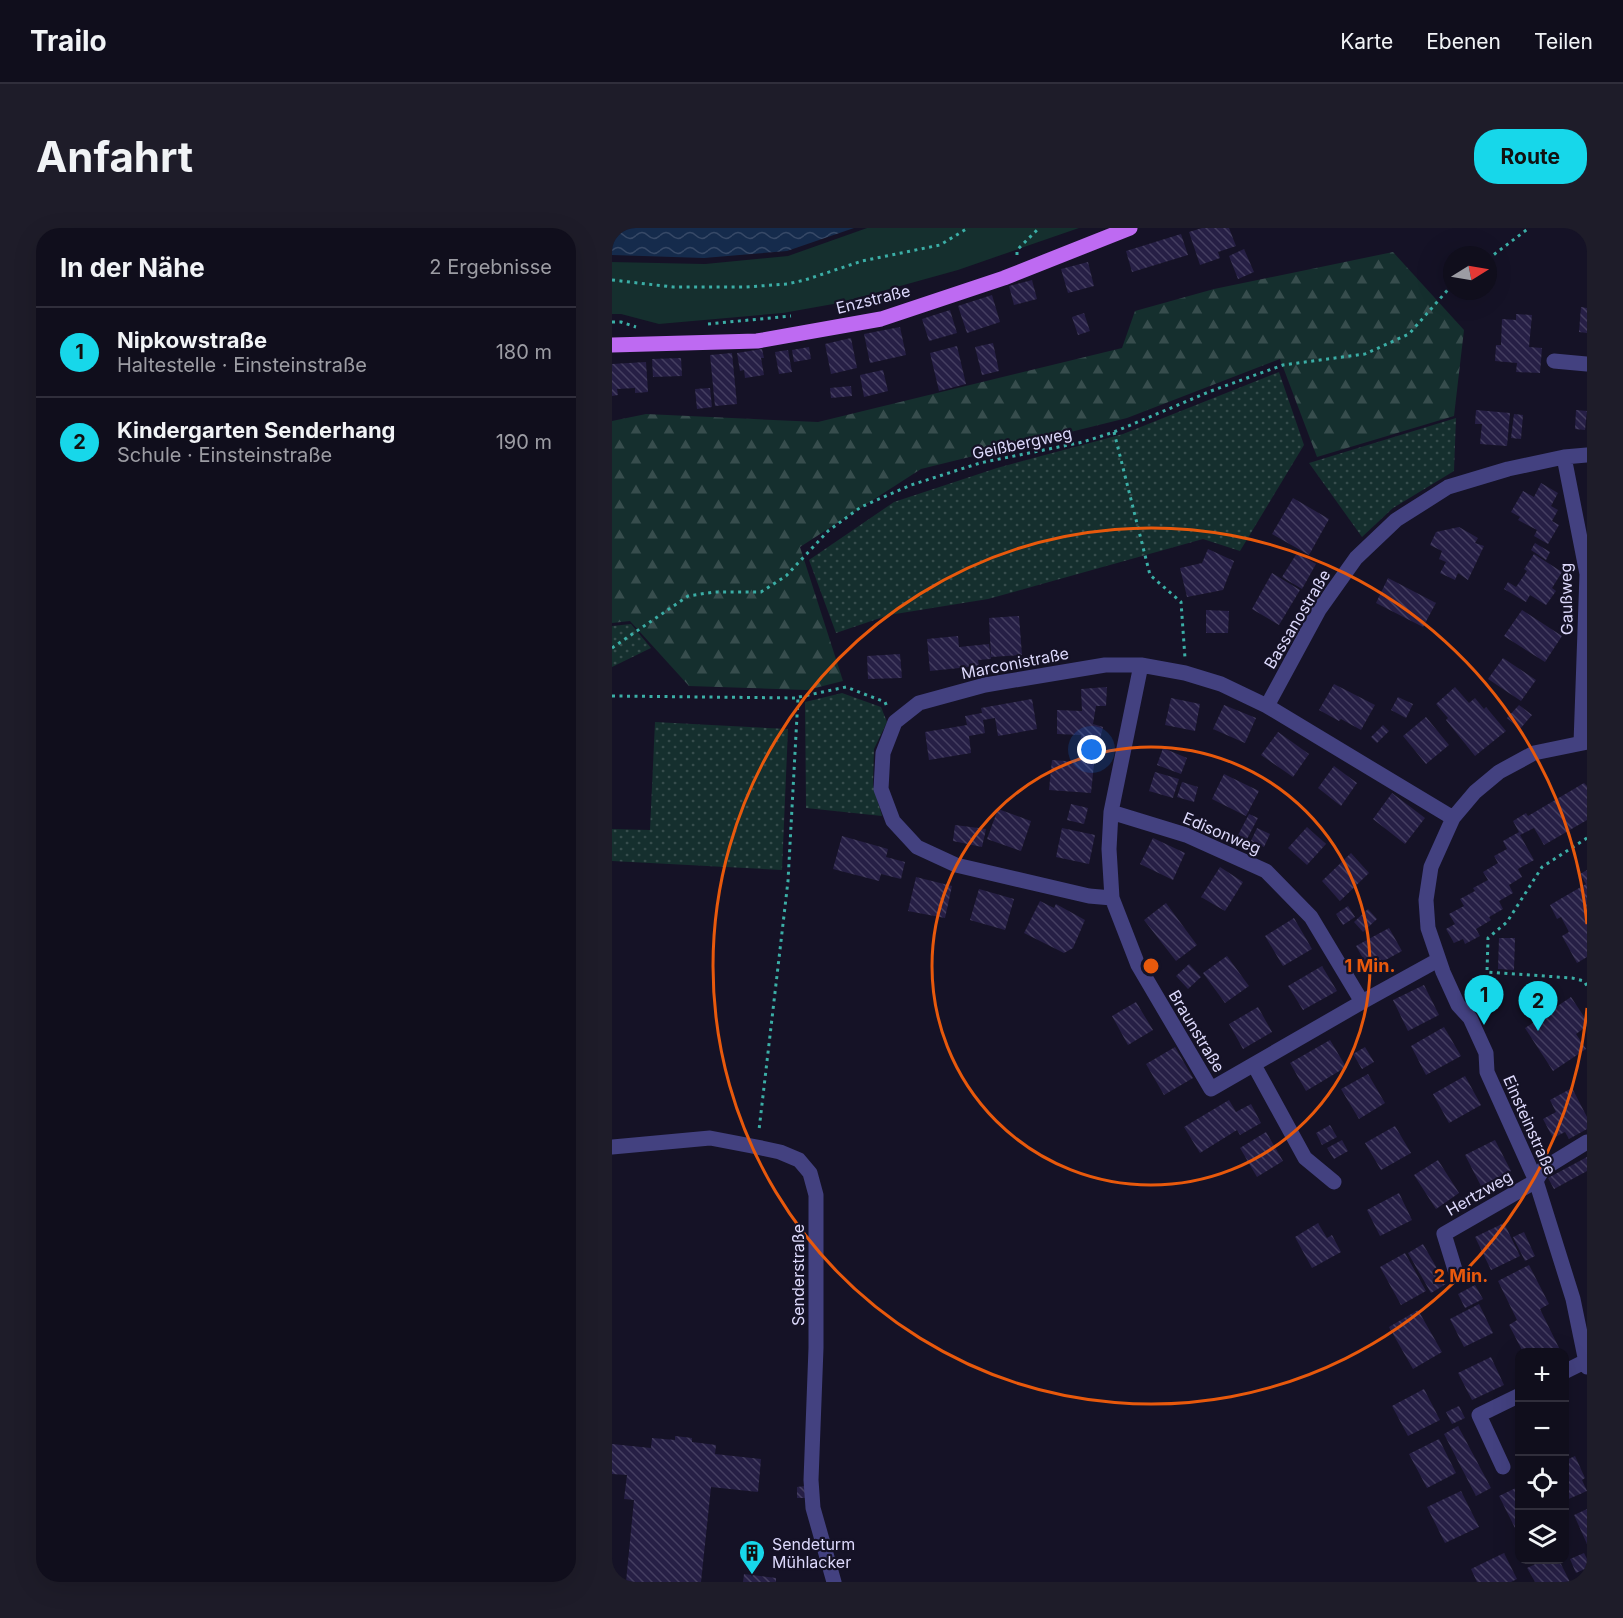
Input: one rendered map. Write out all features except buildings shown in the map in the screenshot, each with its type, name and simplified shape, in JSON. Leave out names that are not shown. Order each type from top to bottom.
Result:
[{"type":"main road","name":"Enzstraße","points":[[612,345],[757,341],[881,319],[1004,278],[1130,228]]},
{"type":"street","points":[[1554,361],[1587,364]]},
{"type":"street","name":"Bassanostraße","points":[[1267,706],[1319,610],[1356,558],[1396,520],[1448,487],[1508,469],[1564,457],[1587,455]]},
{"type":"street","name":"Gaußweg","points":[[1564,457],[1587,574],[1584,743]]},
{"type":"street","name":"Marconistraße","points":[[895,722],[919,703],[985,684],[1105,665],[1141,665],[1185,673],[1221,684],[1267,706],[1453,818]]},
{"type":"street","name":"Braunstraße","points":[[1141,665],[1112,812],[1109,849],[1112,898],[1137,965],[1211,1089],[1254,1065]]},
{"type":"street","points":[[895,722],[883,753],[881,789],[893,821],[917,847],[956,865],[1089,896],[1112,898]]},
{"type":"street","name":"Einsteinstraße","points":[[1584,743],[1534,753],[1498,772],[1475,792],[1453,818],[1431,867],[1426,900],[1428,928],[1438,960],[1458,1005],[1470,1018],[1486,1053],[1487,1072],[1536,1181],[1573,1299],[1586,1364]]},
{"type":"street","name":"Edisonweg","points":[[1112,812],[1186,835],[1266,871],[1311,917],[1362,1002]]},
{"type":"street","points":[[1334,1182],[1305,1158],[1254,1065],[1438,960]]},
{"type":"street","name":"Senderstraße","points":[[612,1147],[710,1138],[780,1152],[799,1160],[810,1173],[815,1189],[816,1348],[811,1480],[813,1508],[834,1582]]},
{"type":"street","points":[[1536,1181],[1543,1169],[1587,1142]]},
{"type":"street","name":"Hertzweg","points":[[1456,1273],[1444,1234],[1536,1181]]},
{"type":"street","points":[[1569,1370],[1586,1364]]},
{"type":"street","points":[[1503,1467],[1479,1415],[1515,1397]]},
{"type":"path","points":[[612,280],[673,287],[746,287],[787,284],[862,261],[940,245],[968,228]]},
{"type":"path","points":[[1007,259],[1017,255],[1017,250],[1039,228]]},
{"type":"path","points":[[1497,252],[1529,228]]},
{"type":"path","points":[[851,306],[901,293]]},
{"type":"path","name":"Geißbergweg","points":[[612,648],[688,596],[714,592],[761,592],[786,576],[828,531],[852,513],[911,485],[980,463],[1083,442],[1114,432],[1211,391],[1283,365],[1365,354],[1409,334],[1443,295]]},
{"type":"path","points":[[698,325],[795,316]]},
{"type":"path","points":[[612,322],[639,327]]},
{"type":"path","points":[[1114,432],[1150,575],[1181,602],[1185,673]]},
{"type":"path","points":[[612,696],[798,698],[846,687],[885,702],[895,722]]},
{"type":"path","points":[[757,1147],[788,881],[798,698]]},
{"type":"path","points":[[1587,838],[1542,867],[1507,922],[1488,938],[1486,959],[1487,972],[1572,978],[1584,981],[1587,986]]},
{"type":"green space","points":[[867,228],[1079,228],[958,270],[839,303],[783,313],[659,324],[621,314],[612,314],[612,262],[705,264],[788,256]]},
{"type":"green space","points":[[1393,252],[1464,330],[1454,416],[1317,457],[1280,359],[1127,418],[921,469],[800,547],[843,681],[807,690],[689,686],[630,621],[612,623],[612,421],[646,414],[818,422],[1122,348],[1135,311],[1214,289]]},
{"type":"green space","points":[[1279,372],[1304,445],[1240,551],[1203,539],[988,599],[889,615],[836,633],[809,560],[894,502],[997,468],[1123,434]]},
{"type":"green space","points":[[1456,418],[1454,471],[1393,508],[1362,537],[1309,463]]},
{"type":"green space","points":[[631,624],[651,648],[612,667],[612,626]]},
{"type":"green space","points":[[842,693],[881,707],[887,722],[874,749],[873,785],[882,816],[806,808],[805,702]]},
{"type":"green space","points":[[655,722],[788,729],[782,870],[612,861],[612,829],[650,830]]},
{"type":"water","points":[[612,228],[854,228],[787,251],[704,258],[612,255]]},
{"type":"place","name":"Nipkowstraße","points":[[1484,1025]]},
{"type":"place","name":"Kindergarten Senderhang","points":[[1538,1031]]},
{"type":"place","name":"Sendeturm Mühlacker","points":[[752,1576]]}]
